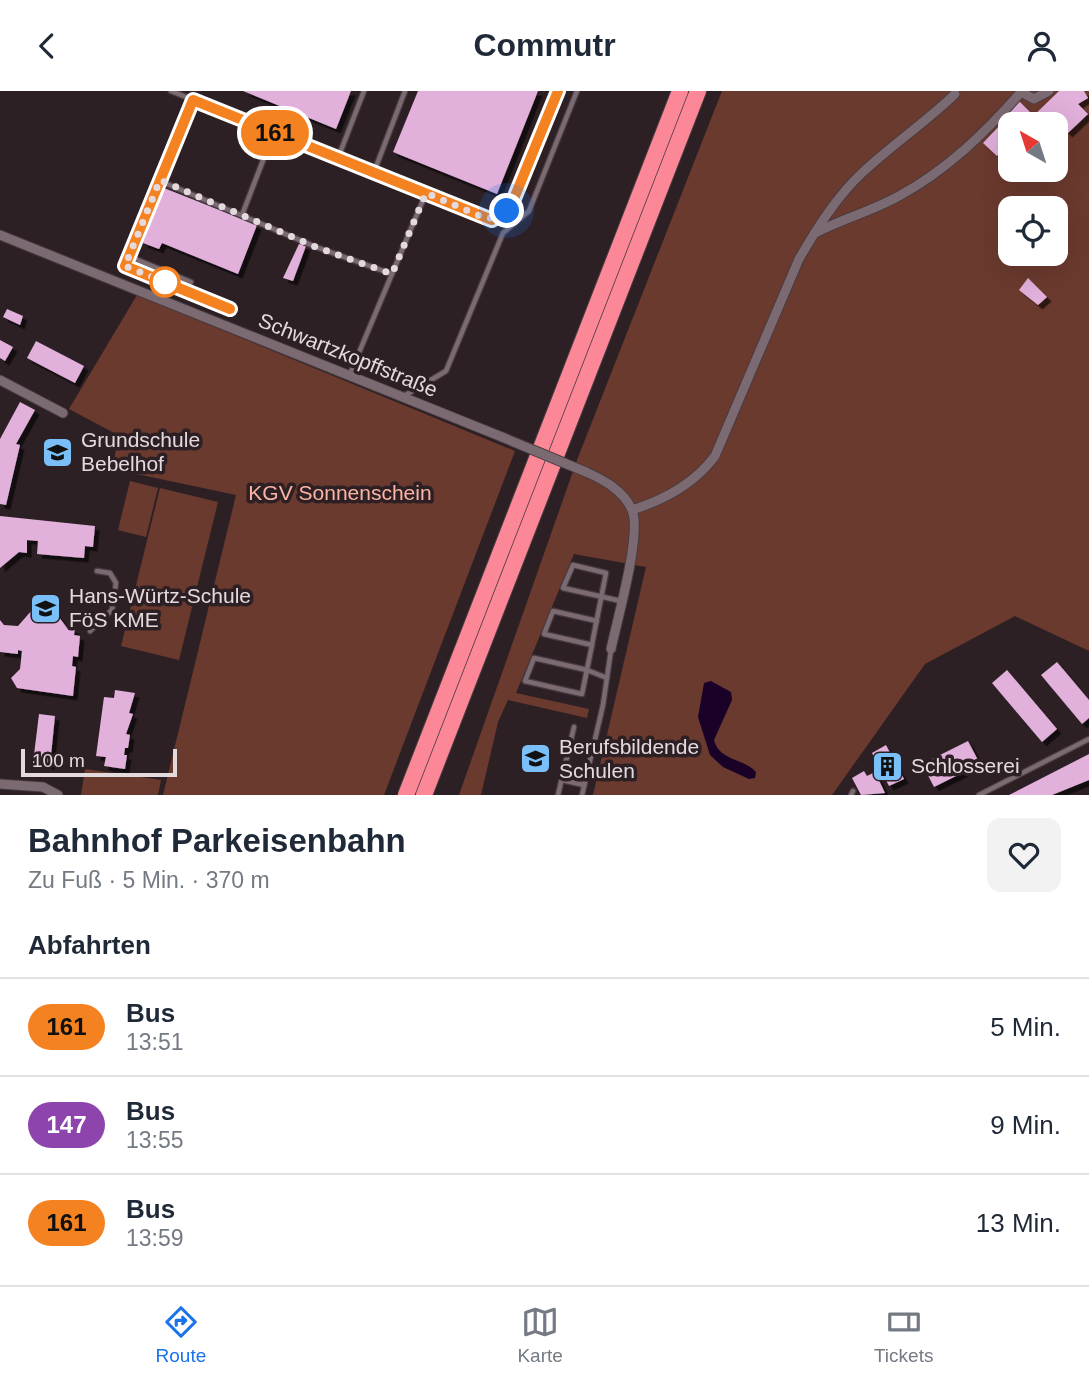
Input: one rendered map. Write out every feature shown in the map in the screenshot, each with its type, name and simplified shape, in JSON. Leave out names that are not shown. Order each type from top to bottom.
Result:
[{"type":"highway","points":[[406,795],[680,91]]},
{"type":"highway","points":[[424,795],[698,91]]},
{"type":"highway","points":[[435,795],[447,735]]},
{"type":"highway","points":[[400,795],[419,761]]},
{"type":"street","points":[[813,234],[899,196],[939,171],[962,154],[1022,92],[1034,99],[1049,91]]},
{"type":"street","points":[[611,649],[633,543],[632,510],[656,502],[684,486],[715,456],[799,259],[813,234],[863,172],[921,126],[954,94]]},
{"type":"street","name":"Schwartzkopffstraße","points":[[0,235],[350,374],[586,472],[615,489],[632,510]]},
{"type":"street","points":[[0,380],[63,413]]},
{"type":"street","points":[[0,784],[43,787],[58,795]]},
{"type":"lane","points":[[171,91],[485,218],[499,218],[513,201],[558,91]]},
{"type":"lane","points":[[338,158],[364,91]]},
{"type":"lane","points":[[374,172],[405,91]]},
{"type":"lane","points":[[403,396],[446,371],[503,233],[530,211],[577,91]]},
{"type":"lane","points":[[193,100],[125,266],[230,309]]},
{"type":"lane","points":[[242,215],[274,132]]},
{"type":"lane","points":[[160,180],[392,274]]},
{"type":"lane","points":[[350,374],[426,193]]},
{"type":"lane","points":[[128,256],[191,282]]},
{"type":"lane","points":[[607,678],[587,670],[534,658],[524,681],[582,694],[587,670],[592,645],[602,597],[606,573],[573,565],[563,588],[602,597],[621,601]]},
{"type":"lane","points":[[90,631],[113,610],[116,583],[110,573],[97,571]]},
{"type":"lane","points":[[592,645],[544,633],[553,611],[597,621]]},
{"type":"lane","points":[[582,795],[611,649]]},
{"type":"lane","points":[[558,795],[574,727]]},
{"type":"lane","points":[[979,795],[1089,739]]},
{"type":"lane","points":[[562,780],[584,785]]},
{"type":"green space","points":[[722,91],[1089,91],[1089,651],[1015,616],[925,664],[832,795],[593,795],[646,567],[574,554],[516,693],[589,709],[587,718],[508,700],[498,722],[481,795],[459,795],[577,460]]},
{"type":"green space","name":"KGV Sonnenschein","points":[[137,295],[515,451],[384,795],[163,795],[236,495],[113,469],[118,435],[69,409]]},
{"type":"green space","points":[[130,481],[158,488],[146,537],[118,530]]},
{"type":"green space","points":[[160,488],[218,502],[179,660],[121,646]]},
{"type":"green space","points":[[85,769],[161,780],[158,795],[81,795]]},
{"type":"shaded area","points":[[711,681],[731,692],[732,700],[714,740],[717,747],[726,756],[751,767],[756,772],[755,778],[749,779],[723,767],[710,755],[698,717],[704,683]]},
{"type":"building","points":[[243,91],[351,91],[336,129]]},
{"type":"building","points":[[418,91],[538,91],[497,194],[393,152]]},
{"type":"building","points":[[1059,91],[1084,91],[1088,98],[1078,104],[1088,114],[1068,133],[1068,112],[1037,112]]},
{"type":"building","points":[[1017,99],[1030,112],[1005,112]]},
{"type":"building","points":[[998,127],[997,156],[983,143]]},
{"type":"building","points":[[164,188],[257,225],[238,274],[162,243],[159,249],[143,243]]},
{"type":"building","points":[[299,244],[306,246],[293,281],[283,278]]},
{"type":"building","points":[[1028,278],[1047,297],[1038,305],[1019,290]]},
{"type":"building","points":[[7,309],[23,316],[20,325],[3,317]]},
{"type":"building","points":[[0,340],[13,347],[5,361],[0,358]]},
{"type":"building","points":[[36,341],[84,366],[75,383],[27,358]]},
{"type":"building","points":[[20,402],[35,410],[16,444],[20,445],[6,505],[0,504],[0,439]]},
{"type":"building","points":[[0,516],[95,526],[93,547],[85,546],[84,558],[37,554],[38,541],[27,540],[27,553],[19,552],[0,568]]},
{"type":"building","points":[[32,610],[56,613],[67,628],[75,629],[74,635],[80,636],[78,657],[73,656],[72,666],[76,667],[73,696],[17,688],[11,678],[20,669],[22,651],[18,650],[18,654],[0,652],[0,620],[4,625],[18,626]]},
{"type":"building","points":[[1057,662],[1089,700],[1089,718],[1082,724],[1041,675]]},
{"type":"building","points":[[1007,670],[1057,729],[1042,742],[992,683]]},
{"type":"building","points":[[115,690],[135,693],[129,713],[133,714],[126,734],[130,735],[128,748],[125,748],[125,769],[104,766],[106,757],[96,756],[104,697],[114,698]]},
{"type":"building","points":[[39,714],[55,716],[50,765],[33,763]]},
{"type":"building","points":[[968,741],[980,764],[934,787],[922,764]]},
{"type":"building","name":"Schlosserei","points":[[886,745],[904,779],[889,786],[872,753]]},
{"type":"building","points":[[1089,754],[1089,780],[1052,795],[1009,795]]},
{"type":"building","points":[[864,771],[867,776],[875,772],[885,793],[861,795],[852,778]]},
{"type":"bus line","name":"161","points":[[230,309],[125,266],[193,100],[492,220],[507,211],[513,201],[558,91]]},
{"type":"place","name":"Grundschule Bebelhof","points":[[58,452]]},
{"type":"place","name":"Hans-Würtz-Schule FöS KME","points":[[46,608]]},
{"type":"place","name":"Berufsbildende Schulen","points":[[536,759]]},
{"type":"place","name":"Schlosserei","points":[[888,766]]},
{"type":"route","points":[[165,282],[170,284],[125,266],[160,180],[303,239],[316,247],[392,274],[426,193],[492,220],[507,211]]}]
